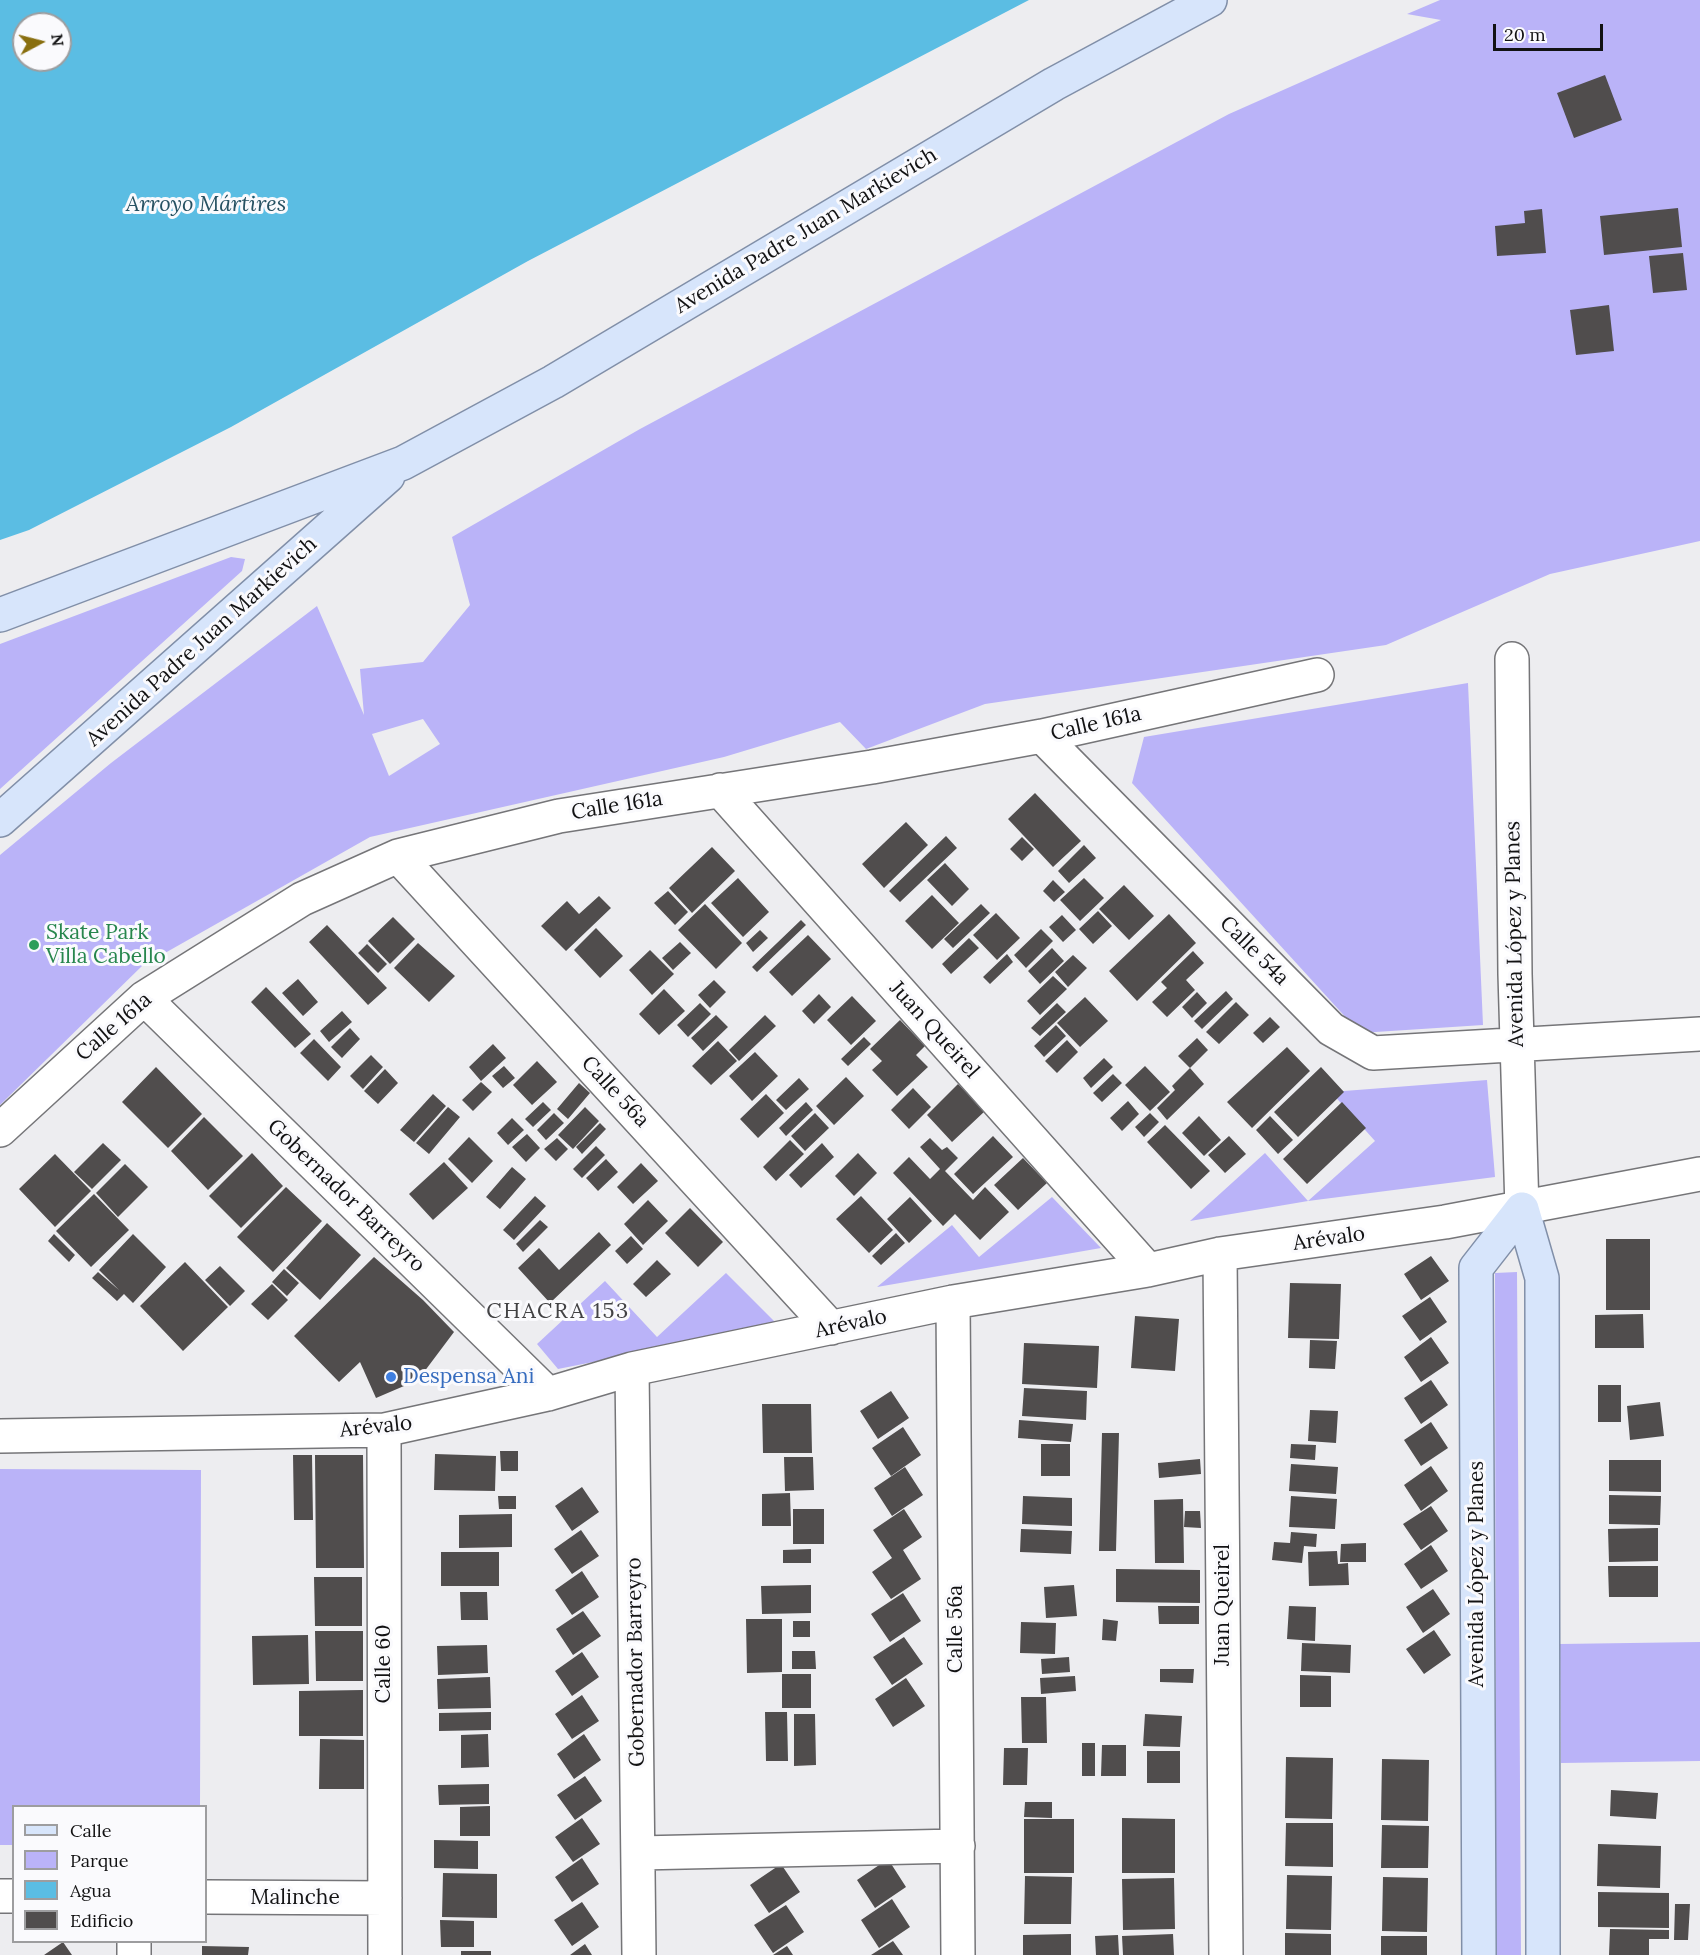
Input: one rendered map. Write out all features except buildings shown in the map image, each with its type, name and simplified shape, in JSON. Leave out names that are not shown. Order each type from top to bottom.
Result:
[{"type":"main road","name":"Avenida Padre Juan Markievich","points":[[0,615],[403,463],[553,382],[1043,90],[1209,0]]},
{"type":"main road","name":"Avenida Padre Juan Markievich","points":[[0,820],[403,463]]},
{"type":"main road","name":"Avenida López y Planes","points":[[1479,1955],[1476,1268],[1522,1209]]},
{"type":"main road","name":"Avenida López y Planes","points":[[1522,1209],[1542,1278],[1543,1955]]},
{"type":"street","name":"Avenida López y Planes","points":[[1512,659],[1517,1045],[1522,1209]]},
{"type":"street","name":"Calle 161a","points":[[0,1130],[144,998],[302,899],[398,856],[559,816],[872,767],[1042,736],[1317,675]]},
{"type":"street","name":"Calle 54a","points":[[1042,736],[1331,1029],[1373,1053],[1700,1034]]},
{"type":"street","name":"Juan Queirel","points":[[720,790],[1148,1270]]},
{"type":"street","name":"Calle 56a","points":[[398,856],[831,1328]]},
{"type":"street","name":"Gobernador Barreyro","points":[[144,998],[548,1394]]},
{"type":"street","name":"Arévalo","points":[[0,1436],[384,1430],[548,1394],[632,1369],[953,1302],[1148,1270],[1220,1254],[1522,1209],[1700,1174]]},
{"type":"street","name":"Juan Queirel","points":[[1220,1254],[1226,1955]]},
{"type":"street","name":"Calle 56a","points":[[953,1302],[958,1955]]},
{"type":"street","name":"Gobernador Barreyro","points":[[632,1369],[639,1955]]},
{"type":"street","name":"Calle 60","points":[[384,1430],[385,1955]]},
{"type":"street","points":[[639,1853],[958,1846]]},
{"type":"street","name":"Malinche","points":[[207,1897],[385,1898]]},
{"type":"green space","points":[[1440,0],[1700,0],[1700,541],[1550,574],[1386,645],[985,704],[866,749],[840,722],[724,757],[370,837],[142,966],[0,1105],[0,855],[111,763],[317,606],[364,715],[360,669],[423,662],[470,605],[452,537],[640,429],[1229,114],[1441,20],[1407,14]],"holes":[[[423,719],[440,744],[389,776],[372,734]]]},
{"type":"green space","points":[[231,557],[245,559],[242,571],[0,789],[0,644]]},
{"type":"green space","points":[[1468,683],[1483,1025],[1360,1033],[1132,783],[1144,737]]},
{"type":"green space","points":[[1487,1080],[1495,1177],[1308,1201],[1375,1141],[1331,1092]]},
{"type":"green space","points":[[1265,1153],[1308,1201],[1190,1221]]},
{"type":"green space","points":[[1052,1197],[1101,1248],[877,1287],[952,1225],[979,1257]]},
{"type":"green space","points":[[1517,1272],[1521,1955],[1496,1955],[1495,1273]]},
{"type":"green space","points":[[726,1273],[778,1325],[558,1369],[537,1344],[605,1281],[657,1337]]},
{"type":"green space","points":[[0,1469],[201,1470],[200,1805],[12,1805],[12,1845],[0,1845]]},
{"type":"green space","points":[[1700,1642],[1700,1761],[1561,1763],[1560,1644]]},
{"type":"water","name":"Arroyo Mártires","points":[[0,0],[1029,0],[528,261],[231,427],[29,530],[0,540]]},
{"type":"place","name":"Skate Park Villa Cabello","points":[[34,945]]},
{"type":"place","name":"Despensa Ani","points":[[391,1377]]},
{"type":"district","name":"CHACRA 153","points":[[558,1312]]}]
